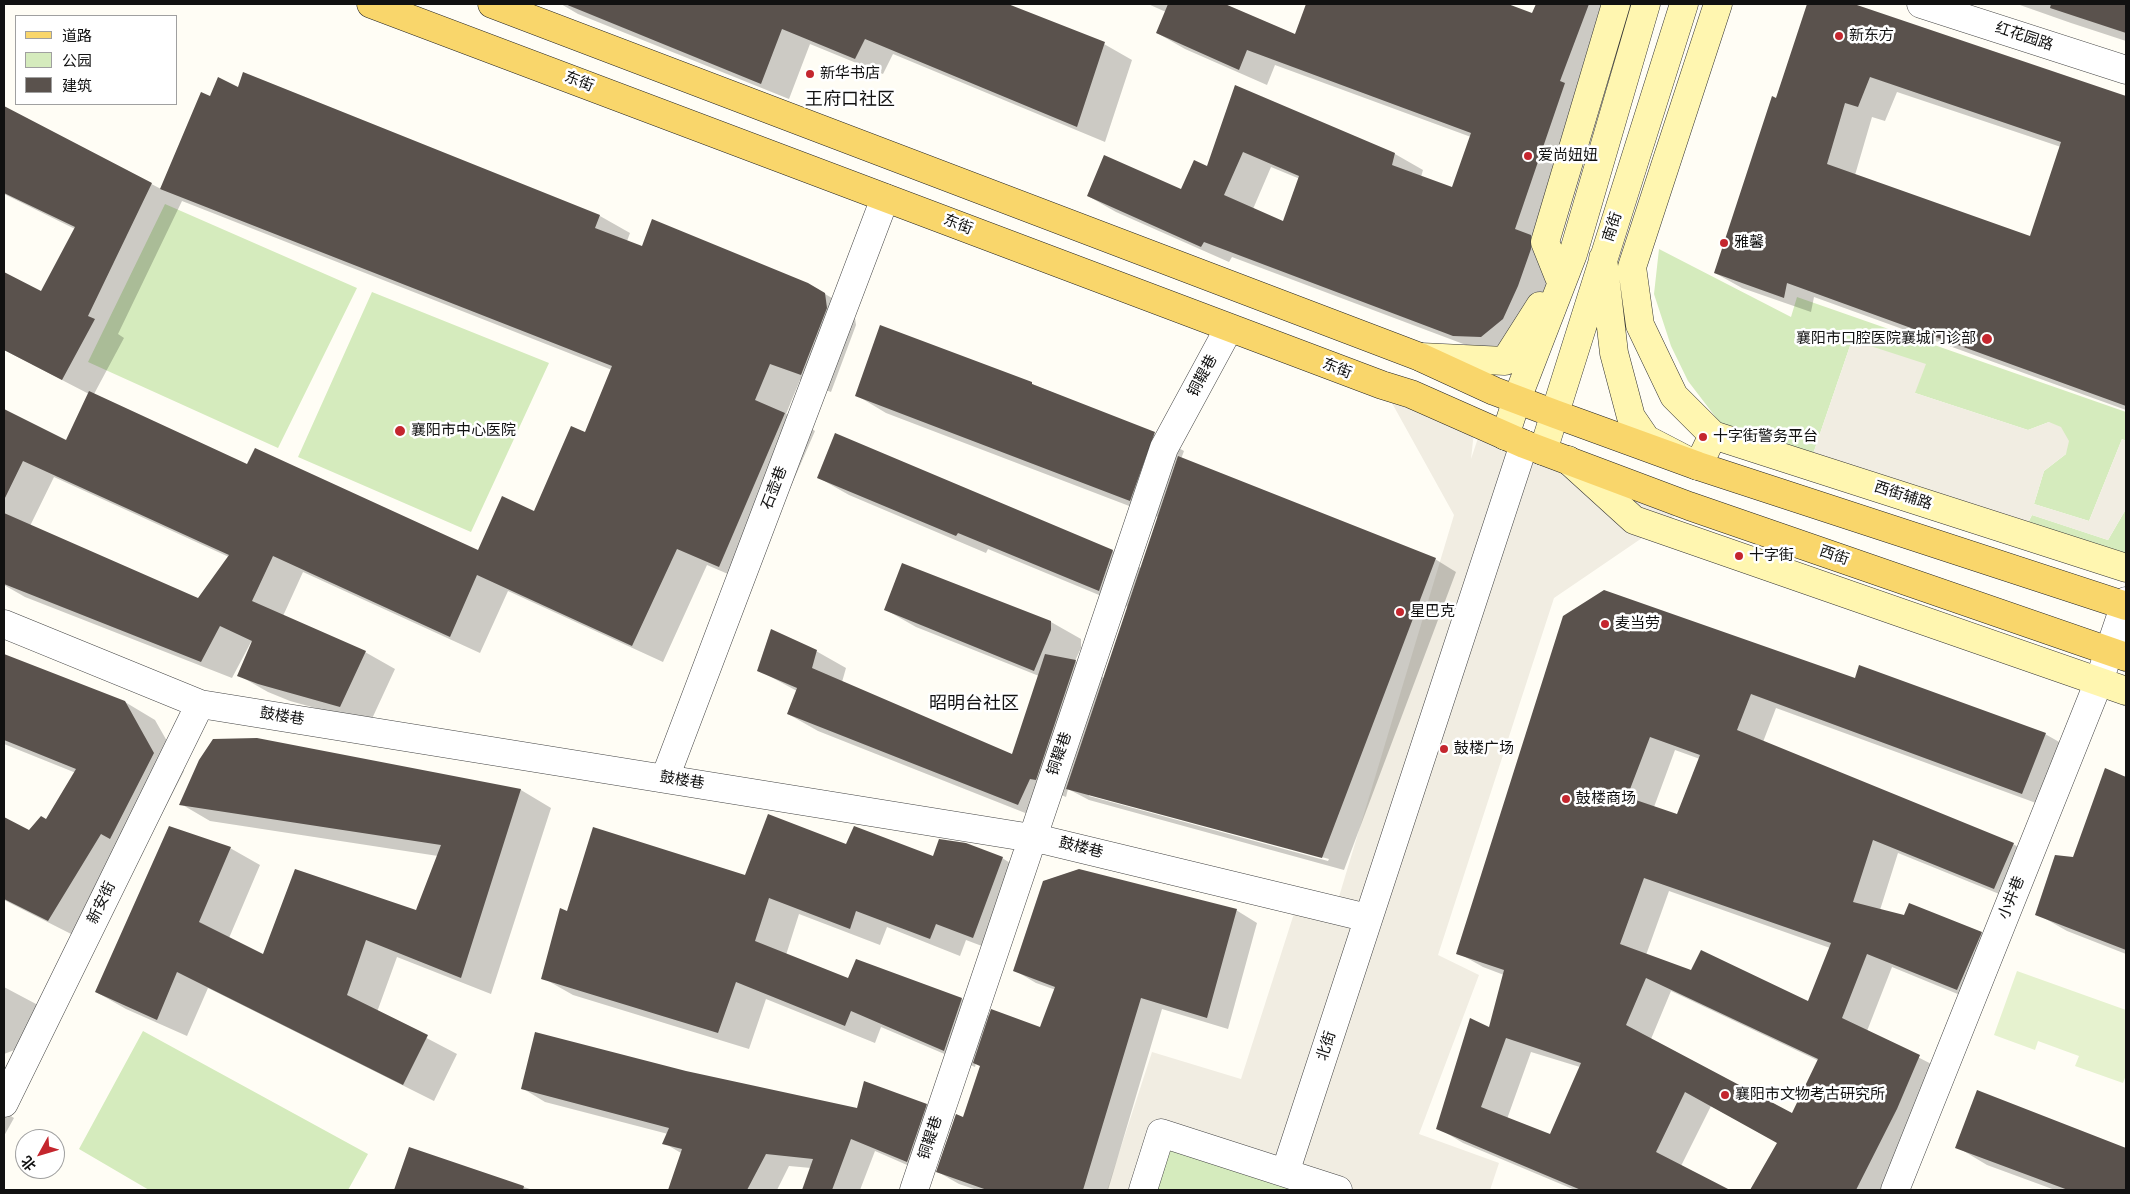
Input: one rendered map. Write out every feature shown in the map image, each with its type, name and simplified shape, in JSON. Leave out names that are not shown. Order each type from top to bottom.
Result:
[{"type":"main road","name":"东街","points":[[371,4],[1382,386],[1411,394],[1535,448]]},
{"type":"main road","points":[[492,4],[1420,357],[1555,414],[1698,466],[2126,604]]},
{"type":"main road","name":"西街","points":[[1535,448],[1690,506],[2118,654]]},
{"type":"street","points":[[1558,277],[1545,242],[1616,4]]},
{"type":"street","name":"南街","points":[[1535,448],[1517,399],[1573,254],[1646,4]]},
{"type":"street","name":"南街","points":[[1535,448],[1555,414],[1684,4]]},
{"type":"street","points":[[1603,258],[1614,353],[1631,417],[1646,439],[1698,466],[1713,435],[1674,396],[1640,325],[1632,267],[1718,4]]},
{"type":"street","name":"红花园路","points":[[1921,4],[2126,70]]},
{"type":"street","name":"石壶巷","points":[[665,778],[885,198]]},
{"type":"street","points":[[1420,357],[1505,361],[1573,254]]},
{"type":"street","name":"铜鞮巷","points":[[914,1190],[1031,837],[1164,448],[1229,328]]},
{"type":"street","name":"西街辅路","points":[[1713,435],[2126,568]]},
{"type":"street","points":[[1535,448],[1634,520],[2126,691]]},
{"type":"street","name":"北街","points":[[1295,1181],[1368,918],[1535,448]]},
{"type":"street","name":"小井巷","points":[[1895,1190],[2099,681],[2118,654],[2126,604]]},
{"type":"street","name":"鼓楼巷","points":[[4,624],[200,704],[1031,837],[1368,918]]},
{"type":"street","name":"新安街","points":[[4,1100],[200,704]]},
{"type":"street","points":[[1143,1190],[1161,1133],[1295,1181],[1338,1190]]},
{"type":"green space","points":[[165,204],[357,288],[278,448],[88,362]]},
{"type":"green space","points":[[1659,249],[1791,317],[1797,297],[2126,412],[2126,441],[2122,439],[2089,521],[2034,504],[2044,471],[2066,454],[2049,422],[2028,430],[1915,393],[1852,340],[1813,454],[1724,428],[1688,381],[1671,346],[1654,294]]},
{"type":"green space","points":[[372,292],[549,363],[471,532],[298,457]]},
{"type":"green space","points":[[2126,509],[2126,568],[2022,535],[2032,515],[2108,540]]},
{"type":"green space","points":[[2017,971],[2126,1010],[2126,1075],[2123,1083],[2075,1066],[2079,1056],[2038,1041],[2035,1050],[1994,1035]]},
{"type":"green space","points":[[143,1031],[368,1154],[348,1190],[149,1190],[79,1149]]},
{"type":"green space","points":[[1161,1133],[1338,1190],[1143,1190]]},
{"type":"shaded area","points":[[1852,340],[1926,364],[1915,393],[2028,430],[2049,422],[2061,427],[2069,441],[2066,454],[2044,471],[2034,504],[2089,521],[2122,439],[2126,441],[2126,509],[2108,540],[2032,515],[2028,522],[1813,454]]},
{"type":"shaded area","name":"鼓楼广场","points":[[1382,385],[1475,423],[1471,459],[1482,426],[1689,506],[1554,598],[1438,955],[1479,975],[1419,1134],[1499,1163],[1490,1190],[1338,1190],[1161,1133],[1143,1190],[1107,1190],[1152,1052],[1241,1079],[1298,901],[1335,910],[1454,515]]},
{"type":"building","points":[[565,4],[1008,4],[1105,42],[1077,127],[865,39],[855,59],[782,29],[761,84]]},
{"type":"building","points":[[1168,4],[1225,4],[1295,34],[1306,4],[1508,4],[1532,13],[1536,4],[1589,4],[1560,81],[1565,83],[1515,229],[1531,235],[1531,249],[1518,286],[1503,319],[1481,337],[1453,336],[1204,242],[1201,247],[1087,196],[1104,155],[1181,189],[1194,160],[1207,166],[1235,85],[1395,153],[1392,165],[1452,187],[1471,133],[1247,50],[1239,70],[1156,33]],"holes":[[[1243,152],[1299,176],[1283,221],[1224,195]]]},
{"type":"building","points":[[1807,4],[1854,4],[2126,96],[2126,406],[1787,283],[1784,298],[1714,273],[1772,96],[1776,98]],"holes":[[[1870,77],[2061,142],[2030,236],[1827,164],[1845,103],[1858,107]]]},
{"type":"building","points":[[2051,4],[2126,4],[2126,33],[2050,8]]},
{"type":"building","points":[[243,72],[600,215],[595,228],[642,246],[652,219],[808,283],[825,293],[827,308],[801,375],[770,364],[755,400],[785,413],[719,567],[677,549],[632,646],[477,575],[450,637],[273,556],[252,601],[366,651],[340,707],[258,684],[237,676],[252,641],[220,626],[201,662],[4,584],[4,513],[198,598],[229,555],[23,461],[4,500],[4,409],[66,440],[89,391],[247,464],[255,448],[478,550],[502,496],[534,511],[571,426],[585,432],[612,366],[160,189],[201,92],[210,96],[218,77],[238,87]]},
{"type":"building","points":[[4,106],[152,183],[88,316],[95,319],[62,380],[4,350],[4,272],[41,291],[75,227],[4,193]]},
{"type":"building","points":[[880,325],[1032,382],[1032,384],[1155,432],[1130,501],[855,396]]},
{"type":"building","points":[[835,433],[1113,550],[1099,591],[958,533],[956,536],[817,478]]},
{"type":"building","points":[[1178,456],[1436,558],[1322,858],[1066,789]]},
{"type":"building","points":[[902,563],[1051,621],[1051,630],[1034,671],[884,610]]},
{"type":"building","points":[[1604,590],[1855,678],[1859,665],[2046,733],[2022,794],[1751,694],[1737,730],[2014,843],[1994,889],[1873,840],[1853,902],[1904,915],[1909,903],[1982,932],[1957,990],[1867,954],[1842,1018],[1920,1055],[1897,1109],[1856,1190],[1750,1190],[1777,1143],[1685,1092],[1656,1152],[1730,1190],[1581,1190],[1436,1129],[1470,1018],[1489,1027],[1504,970],[1456,954],[1563,616]],"holes":[[[1650,737],[1700,755],[1677,814],[1627,797]],[[1644,878],[1831,943],[1808,1001],[1701,950],[1691,970],[1620,944]],[[1646,978],[1818,1059],[1792,1113],[1626,1025]],[[1506,1038],[1581,1063],[1550,1134],[1481,1107]]]},
{"type":"building","points":[[771,629],[817,650],[812,668],[1012,754],[1045,654],[1076,660],[1036,780],[1030,779],[1018,805],[787,714],[797,688],[757,671]]},
{"type":"building","points":[[4,654],[125,701],[154,753],[110,839],[101,834],[48,921],[4,899],[4,817],[29,830],[41,816],[46,819],[76,769],[4,740]]},
{"type":"building","points":[[257,738],[521,789],[461,978],[366,940],[347,995],[428,1035],[403,1085],[177,972],[157,1020],[95,992],[169,826],[231,847],[199,922],[263,954],[295,869],[416,910],[441,845],[179,805],[199,760],[213,739]]},
{"type":"building","points":[[2105,768],[2126,777],[2126,950],[2035,915],[2055,855],[2073,857]]},
{"type":"building","points":[[768,814],[846,844],[854,826],[933,856],[939,839],[966,843],[1003,857],[973,938],[936,924],[930,939],[856,911],[850,929],[769,898],[755,941],[848,978],[856,959],[962,998],[944,1051],[851,1011],[845,1026],[736,982],[718,1033],[541,979],[560,908],[567,911],[593,827],[745,875]]},
{"type":"building","points":[[1079,869],[1237,909],[1207,1018],[1141,998],[1083,1190],[987,1190],[936,1172],[956,1114],[963,1117],[980,1066],[973,1063],[991,1009],[1040,1027],[1055,987],[1013,971],[1043,881]]},
{"type":"building","points":[[535,1032],[686,1071],[857,1108],[864,1081],[927,1104],[907,1162],[851,1139],[832,1190],[802,1190],[813,1159],[766,1154],[747,1190],[668,1190],[682,1149],[662,1144],[669,1128],[521,1089]]},
{"type":"building","points":[[1977,1090],[2126,1148],[2126,1190],[2068,1190],[1955,1148]]},
{"type":"building","points":[[409,1147],[524,1186],[523,1190],[394,1190]]},
{"type":"place","name":"新东方","points":[[1839,36]]},
{"type":"place","name":"新华书店","points":[[810,74]]},
{"type":"place","name":"爱尚妞妞","points":[[1528,156]]},
{"type":"place","name":"雅馨","points":[[1724,243]]},
{"type":"place","name":"襄阳市口腔医院襄城门诊部","points":[[1987,339]]},
{"type":"place","name":"襄阳市中心医院","points":[[400,431]]},
{"type":"place","name":"十字街警务平台","points":[[1703,437]]},
{"type":"place","name":"十字街","points":[[1739,556]]},
{"type":"place","name":"星巴克","points":[[1400,612]]},
{"type":"place","name":"麦当劳","points":[[1605,624]]},
{"type":"place","name":"鼓楼广场","points":[[1444,749]]},
{"type":"place","name":"鼓楼商场","points":[[1566,799]]},
{"type":"place","name":"襄阳市文物考古研究所","points":[[1725,1095]]},
{"type":"district","name":"王府口社区","points":[[850,100]]},
{"type":"district","name":"昭明台社区","points":[[974,704]]}]
